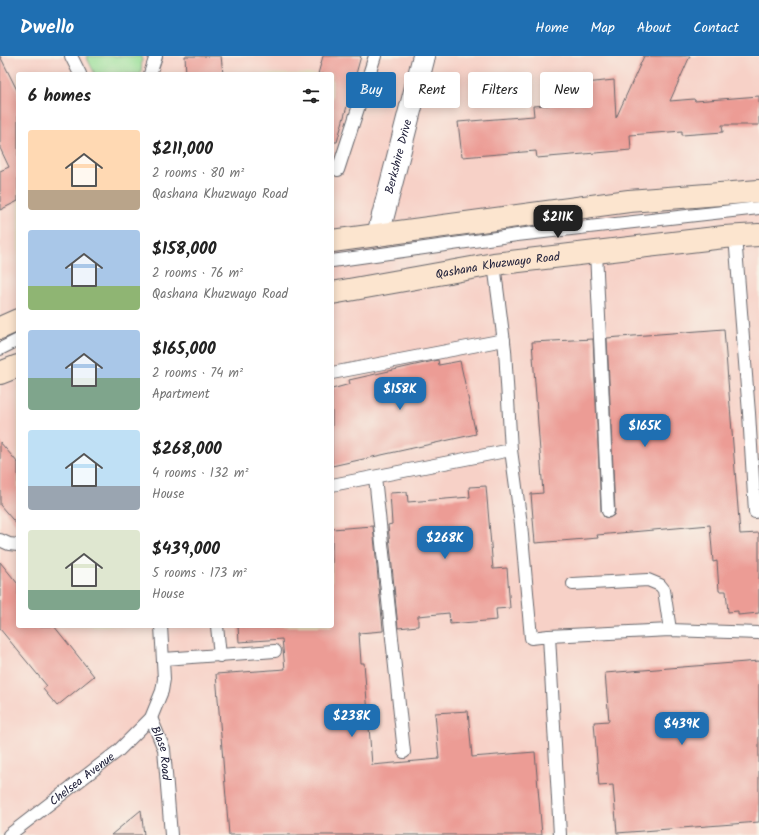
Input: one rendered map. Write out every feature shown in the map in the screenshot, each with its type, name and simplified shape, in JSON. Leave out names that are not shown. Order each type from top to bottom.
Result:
[{"type":"main road","points":[[334,241],[628,201],[759,191]]},
{"type":"main road","name":"Qashana Khuzwayo Road","points":[[334,293],[494,264],[735,236],[759,235]]},
{"type":"main road","points":[[0,328],[16,321]]},
{"type":"main road","points":[[0,373],[16,367]]},
{"type":"street","name":"Berkshire Drive","points":[[378,235],[424,56]]},
{"type":"lane","points":[[71,56],[79,72]]},
{"type":"lane","points":[[151,72],[156,56]]},
{"type":"lane","points":[[338,170],[375,56]]},
{"type":"lane","points":[[334,261],[451,243],[759,208]]},
{"type":"lane","points":[[735,236],[755,512]]},
{"type":"lane","points":[[596,252],[608,511]]},
{"type":"lane","points":[[494,264],[504,340],[511,450],[521,524],[531,638],[670,630],[759,633]]},
{"type":"lane","points":[[334,373],[504,340]]},
{"type":"lane","points":[[0,349],[16,341]]},
{"type":"lane","points":[[0,355],[16,350]]},
{"type":"lane","points":[[334,485],[511,450]]},
{"type":"lane","points":[[374,477],[404,752]]},
{"type":"lane","points":[[0,540],[9,544],[16,545]]},
{"type":"lane","points":[[573,584],[648,580],[660,585],[664,590],[670,630]]},
{"type":"lane","name":"Blase Road","points":[[161,628],[164,679],[162,691],[151,718],[164,749],[171,835]]},
{"type":"lane","points":[[217,628],[220,656]]},
{"type":"lane","points":[[549,636],[560,835]]},
{"type":"lane","points":[[164,659],[275,651]]},
{"type":"lane","name":"Chelsea Avenue","points":[[9,835],[118,751],[151,718]]},
{"type":"shaded area","points":[[0,56],[86,56],[94,72],[16,72],[16,628],[334,628],[334,72],[141,72],[142,56],[759,56],[759,835],[0,835]]},
{"type":"green space","points":[[86,56],[142,56],[141,72],[94,72]]},
{"type":"building","points":[[0,56],[16,88],[16,202],[0,210],[0,171],[9,167],[0,148]]},
{"type":"building","points":[[185,56],[221,56],[223,72],[186,72]]},
{"type":"building","points":[[323,56],[361,56],[357,72],[346,72],[346,108],[337,142],[334,142],[334,72],[319,72]]},
{"type":"building","points":[[644,56],[690,56],[670,101],[694,99],[695,101],[759,96],[759,125],[722,125],[723,132],[682,135],[682,131],[630,135],[631,150],[537,158],[536,151],[462,157],[458,122],[534,116],[533,106],[540,106],[540,108],[593,108],[593,82],[614,80],[616,118]]},
{"type":"building","points":[[724,329],[740,534],[759,533],[759,613],[738,615],[738,611],[728,612],[726,591],[719,591],[717,561],[713,562],[710,525],[597,535],[598,538],[535,543],[531,494],[543,493],[532,342],[593,339],[601,511],[604,517],[609,518],[614,515],[615,511],[607,338]]},
{"type":"building","points":[[438,360],[439,365],[460,361],[476,434],[334,466],[334,388],[350,384],[349,380]]},
{"type":"building","points":[[0,442],[16,461],[16,524],[0,505]]},
{"type":"building","points":[[486,486],[493,569],[507,568],[510,608],[496,609],[497,620],[450,624],[449,613],[418,616],[418,626],[398,628],[388,525],[392,524],[390,493],[407,492],[408,502],[470,497],[469,487]]},
{"type":"building","points":[[373,526],[383,631],[359,633],[361,663],[364,663],[372,765],[439,759],[435,713],[468,711],[472,757],[535,752],[542,835],[229,835],[216,674],[285,669],[282,639],[239,642],[238,628],[334,628],[334,529]]},
{"type":"building","points":[[0,562],[16,582],[16,628],[56,628],[94,676],[57,706],[43,689],[47,686],[0,629]]},
{"type":"building","points":[[759,661],[759,822],[617,833],[613,785],[599,786],[594,722],[609,721],[605,673]]},
{"type":"building","points":[[141,810],[144,835],[111,835]]}]
